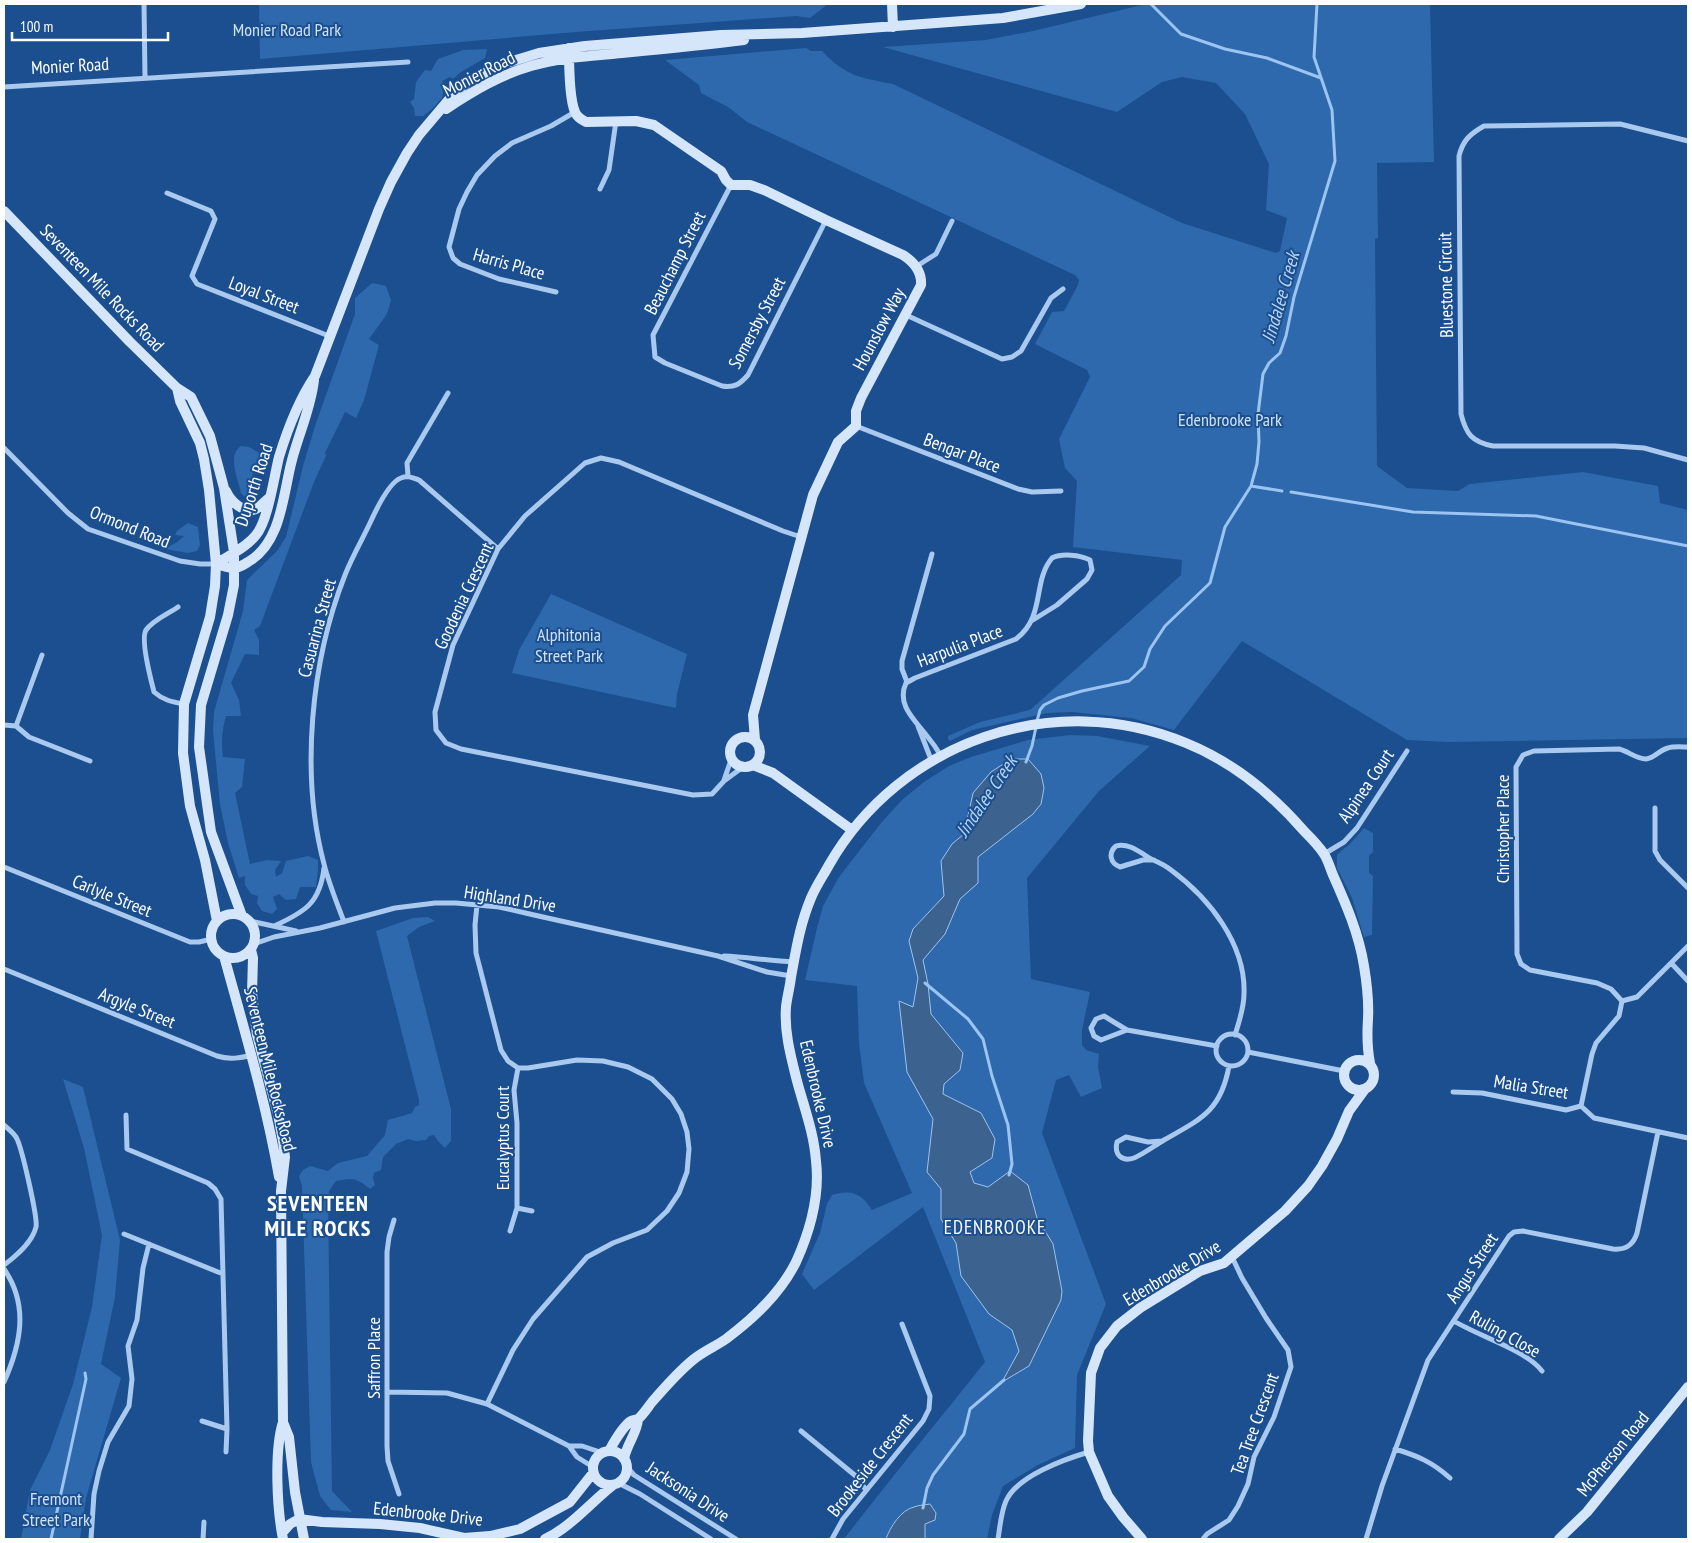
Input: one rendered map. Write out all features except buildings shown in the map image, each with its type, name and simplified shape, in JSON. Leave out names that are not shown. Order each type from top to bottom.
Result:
[{"type":"street","points":[[144,4],[145,78]]},
{"type":"street","points":[[892,4],[893,27]]},
{"type":"street","name":"Monier Road","points":[[437,115],[457,90],[476,76],[503,64],[538,53],[569,53],[721,35],[802,33],[1003,18],[1081,4]]},
{"type":"street","points":[[569,53],[575,112],[579,119],[586,122],[636,121],[654,125],[721,171],[731,185],[750,185],[764,190],[903,255],[912,260],[917,266],[936,254],[952,221]]},
{"type":"street","name":"Monier Road","points":[[4,86],[408,62]]},
{"type":"street","name":"Harris Place","points":[[556,292],[499,279],[460,264],[453,258],[449,247],[459,209],[477,175],[495,156],[512,143],[551,126],[575,112]]},
{"type":"street","name":"Duporth Road","points":[[234,568],[254,559],[271,538],[292,459],[312,396],[315,376],[330,336],[391,182],[419,135],[437,115]]},
{"type":"street","points":[[600,188],[609,170],[616,121]]},
{"type":"street","name":"Bluestone Circuit","points":[[1688,141],[1620,124],[1484,126],[1470,134],[1461,145],[1459,156],[1461,414],[1470,437],[1483,444],[1493,446],[1615,446],[1644,448],[1688,459]]},
{"type":"street","name":"Beauchamp Street","points":[[655,357],[653,335],[731,185]]},
{"type":"street","name":"Loyal Street","points":[[167,193],[211,211],[215,219],[192,276],[197,284],[330,336]]},
{"type":"street","name":"Seventeen Mile Rocks Road","points":[[4,212],[177,388],[191,397],[202,417],[218,459],[234,552],[234,585],[228,615],[201,705],[199,735],[211,832],[226,874],[246,918]]},
{"type":"street","name":"Somersby Street","points":[[655,357],[665,363],[722,386],[730,387],[740,384],[748,375],[826,220]]},
{"type":"street","name":"Hounslow Way","points":[[856,426],[856,411],[861,398],[920,285],[921,279],[917,266]]},
{"type":"street","points":[[905,315],[1002,359],[1012,358],[1021,351],[1051,298],[1063,289]]},
{"type":"street","name":"Duporth Road","points":[[216,564],[246,546],[259,531],[280,456],[304,392],[315,376]]},
{"type":"street","name":"Seventeen Mile Rocks Road","points":[[177,388],[180,401],[200,443],[204,459],[216,564],[216,586],[210,617],[184,704],[182,753],[187,792],[217,921]]},
{"type":"street","points":[[448,393],[408,463],[408,476],[419,480],[498,549]]},
{"type":"street","points":[[754,740],[753,715],[813,495],[838,442],[856,426]]},
{"type":"street","name":"Bengar Place","points":[[856,426],[1018,489],[1032,492],[1061,491]]},
{"type":"street","name":"Ormond Road","points":[[4,448],[68,513],[88,529],[180,561],[216,564]]},
{"type":"street","name":"Goodenia Crescent","points":[[748,766],[724,781],[712,794],[693,795],[461,749],[446,743],[436,730],[435,712],[456,637],[498,549],[525,516],[584,463],[601,458],[619,462],[774,528],[802,537]]},
{"type":"street","name":"Casuarina Street","points":[[344,922],[324,865],[316,824],[311,758],[315,689],[326,633],[345,575],[374,513],[391,486],[399,478],[408,476]]},
{"type":"street","points":[[224,488],[234,503],[247,510],[260,507],[270,497]]},
{"type":"street","points":[[907,682],[902,669],[902,661],[932,554]]},
{"type":"street","name":"Harpulia Place","points":[[932,762],[918,726],[903,700],[907,682],[1012,642],[1021,635],[1033,620],[1056,607],[1087,579],[1092,570],[1090,560],[1082,557],[1063,556],[1056,556],[1052,559],[1046,568],[1033,620]]},
{"type":"street","points":[[216,564],[234,568]]},
{"type":"street","points":[[178,607],[151,624],[145,632],[144,641],[154,692],[160,698],[167,701],[184,704]]},
{"type":"street","points":[[16,726],[42,655]]},
{"type":"street","points":[[753,715],[730,747],[729,752],[732,760],[738,766],[748,766],[773,773],[852,830]]},
{"type":"street","name":"Edenbrooke Drive","points":[[606,1452],[629,1422],[638,1418],[694,1359],[724,1341],[757,1314],[772,1298],[794,1265],[807,1235],[815,1202],[817,1163],[813,1138],[788,1048],[786,1008],[798,936],[812,894],[839,847],[852,830],[874,806],[900,784],[941,756],[995,732],[1028,725],[1067,721],[1095,721],[1168,735],[1228,764],[1267,792],[1324,854],[1342,896],[1361,951],[1368,1001],[1366,1037],[1370,1063]]},
{"type":"street","points":[[4,725],[16,726],[29,738],[90,761]]},
{"type":"street","name":"Harpulia Place","points":[[918,726],[941,756]]},
{"type":"street","points":[[738,738],[747,737],[754,740],[759,747],[760,754],[757,761],[748,766]]},
{"type":"street","name":"Christopher Place","points":[[1622,1000],[1611,989],[1597,983],[1530,970],[1521,964],[1518,954],[1516,767],[1523,756],[1534,751],[1619,750],[1645,759],[1667,748],[1688,747]]},
{"type":"street","name":"Alpinea Court","points":[[1324,854],[1344,842],[1357,828],[1407,751]]},
{"type":"street","points":[[760,754],[768,763],[773,773]]},
{"type":"street","points":[[724,781],[732,760]]},
{"type":"street","points":[[1655,808],[1655,851],[1660,860],[1688,888]]},
{"type":"street","points":[[1154,860],[1143,860],[1120,866],[1114,862],[1111,855],[1115,847],[1123,845],[1154,860],[1170,869],[1208,903],[1224,926],[1243,970],[1244,993],[1241,1018],[1235,1035]]},
{"type":"street","points":[[274,926],[308,908],[318,895],[323,882],[324,865]]},
{"type":"street","name":"Carlyle Street","points":[[4,867],[190,942],[212,939]]},
{"type":"street","name":"Highland Drive","points":[[252,947],[296,932],[344,922],[395,908],[435,903],[477,905],[525,913],[718,956],[768,972],[792,976]]},
{"type":"street","points":[[477,905],[475,925],[476,953],[501,1050],[508,1061],[518,1068],[578,1060],[603,1061],[628,1067],[652,1079],[672,1099],[687,1132],[690,1149],[687,1172],[679,1193],[667,1211],[647,1230],[613,1242],[587,1257],[533,1318],[513,1350],[487,1404]]},
{"type":"street","points":[[229,914],[246,918],[255,932],[252,947],[245,954],[238,957],[224,956],[214,947],[212,939],[213,927],[217,921],[229,914]]},
{"type":"street","name":"Highland Drive","points":[[246,918],[296,932]]},
{"type":"street","points":[[1582,1106],[1592,1054],[1596,1043],[1619,1016],[1622,1000],[1637,997],[1688,946]]},
{"type":"street","name":"Seventeen Mile Rocks Road","points":[[252,947],[254,1017],[278,1114],[284,1157],[281,1190],[283,1422],[279,1436],[279,1495],[285,1537]]},
{"type":"street","name":"Seventeen Mile Rocks Road","points":[[224,956],[273,1143],[281,1190]]},
{"type":"street","name":"Highland Drive","points":[[718,956],[794,962]]},
{"type":"street","points":[[1672,964],[1688,981]]},
{"type":"street","name":"Argyle Street","points":[[4,969],[217,1056],[236,1059],[262,1052]]},
{"type":"street","points":[[1127,1030],[1101,1040],[1094,1036],[1091,1028],[1095,1020],[1103,1016],[1127,1030],[1217,1046]]},
{"type":"street","points":[[1235,1035],[1244,1040],[1247,1046],[1247,1057],[1241,1063],[1229,1066],[1218,1058],[1217,1046],[1224,1037],[1235,1035]]},
{"type":"street","name":"Edenbrooke Drive","points":[[1355,1060],[1366,1037]]},
{"type":"street","points":[[1248,1052],[1344,1071]]},
{"type":"street","points":[[1360,1059],[1370,1063],[1374,1070],[1375,1078],[1370,1086],[1365,1089],[1355,1090],[1344,1079],[1346,1066],[1355,1060],[1360,1059]]},
{"type":"street","points":[[1162,1141],[1148,1142],[1126,1137],[1117,1142],[1116,1151],[1120,1157],[1130,1160],[1142,1154],[1208,1113],[1223,1091],[1229,1066]]},
{"type":"street","name":"Eucalyptus Court","points":[[510,1231],[517,1208],[517,1123],[514,1090],[518,1068]]},
{"type":"street","name":"Edenbrooke Drive","points":[[1349,1111],[1350,1087]]},
{"type":"street","name":"Edenbrooke Drive","points":[[1142,1539],[1108,1496],[1090,1452],[1088,1441],[1091,1373],[1100,1348],[1117,1326],[1140,1308],[1200,1271],[1224,1263],[1271,1223],[1308,1186],[1332,1150],[1349,1111],[1365,1089]]},
{"type":"street","name":"Malia Street","points":[[1453,1092],[1482,1093],[1566,1110],[1582,1106],[1594,1118],[1688,1138]]},
{"type":"street","points":[[126,1116],[127,1150],[208,1183],[215,1189],[221,1199],[226,1452]]},
{"type":"street","points":[[4,1125],[17,1139],[36,1214],[36,1228],[27,1243],[4,1267],[18,1295],[21,1313],[19,1334],[10,1368],[4,1382]]},
{"type":"street","name":"Angus Street","points":[[1366,1539],[1382,1486],[1428,1360],[1509,1236],[1514,1232],[1523,1231],[1615,1250],[1625,1248],[1633,1242],[1637,1233],[1658,1132]]},
{"type":"street","name":"Eucalyptus Court","points":[[517,1208],[532,1211]]},
{"type":"street","name":"Saffron Place","points":[[394,1220],[387,1252],[388,1461],[399,1494]]},
{"type":"street","points":[[124,1234],[223,1274]]},
{"type":"street","points":[[91,1539],[94,1494],[99,1472],[108,1442],[129,1406],[132,1379],[128,1346],[137,1320],[143,1268],[149,1244]]},
{"type":"street","name":"Tea Tree Crescent","points":[[1203,1539],[1207,1534],[1229,1520],[1238,1506],[1248,1484],[1254,1457],[1274,1417],[1291,1366],[1288,1350],[1266,1318],[1232,1257]]},
{"type":"street","name":"Ruling Close","points":[[1454,1321],[1521,1354],[1535,1363],[1542,1371]]},
{"type":"street","name":"Brookeside Crescent","points":[[832,1539],[842,1519],[923,1421],[929,1409],[930,1396],[902,1324]]},
{"type":"street","name":"McPherson Road","points":[[1563,1538],[1587,1512],[1688,1387]]},
{"type":"street","points":[[388,1392],[447,1393],[487,1404],[569,1446],[577,1457],[593,1470],[599,1481],[603,1484],[616,1484]]},
{"type":"street","name":"Edenbrooke Drive","points":[[625,1463],[626,1447],[637,1428],[638,1418]]},
{"type":"street","points":[[202,1421],[227,1430]]},
{"type":"street","name":"Seventeen Mile Rocks Road","points":[[283,1422],[289,1437],[295,1492],[304,1539]]},
{"type":"street","points":[[801,1431],[857,1477],[866,1490]]},
{"type":"street","points":[[545,1539],[575,1519],[596,1498],[624,1476],[625,1463],[618,1453],[582,1446],[569,1446]]},
{"type":"street","points":[[1395,1449],[1412,1454],[1436,1466],[1450,1478]]},
{"type":"street","points":[[593,1470],[594,1461],[606,1452]]},
{"type":"street","points":[[998,1539],[1006,1500],[1017,1488],[1045,1468],[1090,1452]]},
{"type":"street","name":"Jacksonia Drive","points":[[625,1463],[634,1474],[736,1539]]},
{"type":"street","name":"Edenbrooke Drive","points":[[299,1519],[320,1522],[413,1527],[464,1538],[490,1536],[520,1529],[570,1502],[593,1470]]},
{"type":"street","name":"Jacksonia Drive","points":[[616,1484],[640,1494],[712,1539]]},
{"type":"street","points":[[285,1537],[290,1524],[299,1519]]},
{"type":"street","points":[[203,1539],[204,1522]]},
{"type":"green space","name":"Monier Road Park","points":[[259,4],[828,4],[810,18],[796,16],[576,32],[260,59]]},
{"type":"green space","name":"Edenbrooke Park","points":[[1146,4],[1430,4],[1434,162],[1377,163],[1378,238],[1375,239],[1377,466],[1407,488],[1458,491],[1470,484],[1583,472],[1658,486],[1660,503],[1688,510],[1688,738],[1447,742],[1407,740],[1242,641],[1174,730],[1131,718],[1072,712],[1047,713],[972,730],[950,741],[948,739],[948,736],[980,722],[1030,710],[1181,575],[1182,560],[1073,547],[1077,481],[1065,468],[1059,439],[1090,377],[1087,370],[1035,344],[1052,312],[1064,311],[1079,280],[1075,275],[747,122],[728,107],[701,93],[699,85],[665,60],[806,48],[811,51],[822,51],[838,66],[854,75],[893,84],[1182,223],[1276,253],[1280,251],[1287,218],[1266,210],[1269,164],[1245,114],[1216,83],[1182,77],[1162,82],[1117,112],[883,47],[986,40],[1033,31]]},
{"type":"green space","points":[[487,49],[485,58],[453,79],[450,77],[442,81],[445,85],[442,98],[423,116],[415,116],[414,108],[410,102],[414,99],[416,82],[425,70],[431,71],[438,59],[463,50]]},
{"type":"green space","points":[[372,283],[386,286],[391,300],[387,314],[369,339],[379,345],[364,400],[356,418],[345,412],[325,453],[326,456],[314,482],[260,626],[254,630],[259,640],[259,655],[245,654],[231,683],[239,700],[241,716],[226,716],[223,731],[223,757],[245,759],[242,787],[235,793],[250,864],[267,860],[281,861],[275,870],[276,877],[282,873],[286,861],[308,856],[318,860],[316,887],[300,887],[296,899],[286,900],[279,894],[273,897],[277,909],[272,914],[262,911],[257,903],[258,896],[251,894],[245,885],[245,876],[239,878],[228,843],[220,804],[213,731],[214,712],[243,611],[247,580],[277,551],[286,537],[303,466],[316,423],[355,314],[355,298]]},
{"type":"green space","points":[[241,446],[249,447],[261,454],[266,453],[262,463],[253,466],[254,472],[251,488],[257,492],[253,498],[246,497],[241,493],[236,474],[235,455]]},
{"type":"green space","points":[[188,523],[198,527],[200,545],[197,551],[188,553],[165,549],[184,536],[175,535],[177,531]]},
{"type":"green space","name":"Alphitonia Street Park","points":[[551,594],[687,654],[677,694],[676,708],[512,673],[519,650]]},
{"type":"green space","points":[[1070,735],[1097,736],[1150,746],[1099,791],[1027,878],[1031,979],[1090,992],[1082,1030],[1082,1045],[1086,1050],[1099,1054],[1098,1067],[1102,1088],[1081,1097],[1069,1075],[1056,1080],[1042,1133],[1106,1304],[1077,1375],[1075,1448],[1038,1465],[1003,1486],[992,1515],[987,1539],[844,1539],[985,1362],[923,1207],[814,1290],[802,1274],[820,1233],[827,1204],[832,1195],[845,1192],[855,1194],[860,1196],[872,1210],[912,1193],[864,1083],[859,1043],[857,986],[805,980],[823,906],[839,877],[881,823],[902,800],[924,782],[949,766],[971,757],[1028,740]]},
{"type":"green space","points":[[1364,828],[1373,833],[1373,852],[1369,856],[1369,873],[1373,876],[1372,935],[1364,937],[1352,898],[1337,868],[1337,855]]},
{"type":"green space","points":[[428,917],[435,921],[419,927],[407,936],[451,1109],[451,1141],[445,1148],[434,1135],[429,1136],[426,1140],[416,1141],[408,1139],[396,1144],[383,1157],[381,1170],[374,1173],[375,1185],[370,1189],[358,1181],[347,1179],[336,1181],[329,1191],[332,1491],[352,1512],[331,1510],[320,1496],[311,1462],[302,1186],[299,1176],[303,1170],[310,1166],[328,1171],[338,1163],[367,1156],[385,1135],[388,1120],[412,1113],[415,1107],[419,1105],[376,931],[413,918]]},
{"type":"green space","name":"Fremont Street Park","points":[[63,1079],[83,1087],[120,1240],[115,1297],[101,1364],[121,1378],[86,1498],[80,1539],[21,1539],[30,1490],[50,1450],[73,1384],[92,1307],[102,1235],[84,1148]]},
{"type":"water","points":[[1011,759],[1028,759],[1041,774],[1044,788],[1041,804],[1033,814],[978,857],[978,883],[960,899],[945,934],[923,960],[931,1014],[963,1053],[960,1070],[944,1084],[943,1094],[981,1113],[995,1139],[992,1158],[970,1172],[974,1183],[988,1187],[1010,1171],[1028,1185],[1037,1218],[1053,1244],[1062,1291],[1061,1300],[1029,1366],[1002,1382],[1019,1351],[1012,1330],[989,1314],[961,1276],[956,1243],[941,1219],[941,1189],[927,1172],[933,1119],[907,1072],[899,1001],[913,1007],[918,978],[909,941],[913,929],[944,896],[941,861],[952,844],[964,834],[973,793],[991,772]]},
{"type":"water","points":[[930,1504],[936,1513],[935,1520],[925,1524],[925,1539],[886,1539],[890,1529],[900,1515],[916,1506]]},
{"type":"waterway","points":[[1151,4],[1181,34],[1225,49],[1267,58],[1321,78]]},
{"type":"waterway","name":"Jindalee Creek","points":[[1037,721],[1040,710],[1044,705],[1058,698],[1082,691],[1129,681],[1144,667],[1150,649],[1165,626],[1210,583],[1225,527],[1251,486],[1257,464],[1259,442],[1258,414],[1263,374],[1269,363],[1280,353],[1286,336],[1294,297],[1335,161],[1332,110],[1314,57],[1317,4]]},
{"type":"waterway","points":[[1251,486],[1282,491]]},
{"type":"waterway","points":[[1291,492],[1413,512],[1536,516],[1688,546]]},
{"type":"waterway","name":"Jindalee Creek","points":[[1026,762],[1036,727]]},
{"type":"waterway","points":[[925,983],[968,1019],[983,1039],[992,1076],[1008,1125],[1012,1164],[1009,1175]]},
{"type":"waterway","points":[[51,1539],[86,1379],[85,1373]]},
{"type":"waterway","name":"Jindalee Creek","points":[[923,1508],[927,1488],[933,1475],[964,1434],[970,1409],[1004,1380]]},
{"type":"district","name":"SEVENTEEN MILE ROCKS","points":[[318,1216]]},
{"type":"district","name":"EDENBROOKE","points":[[995,1227]]}]
